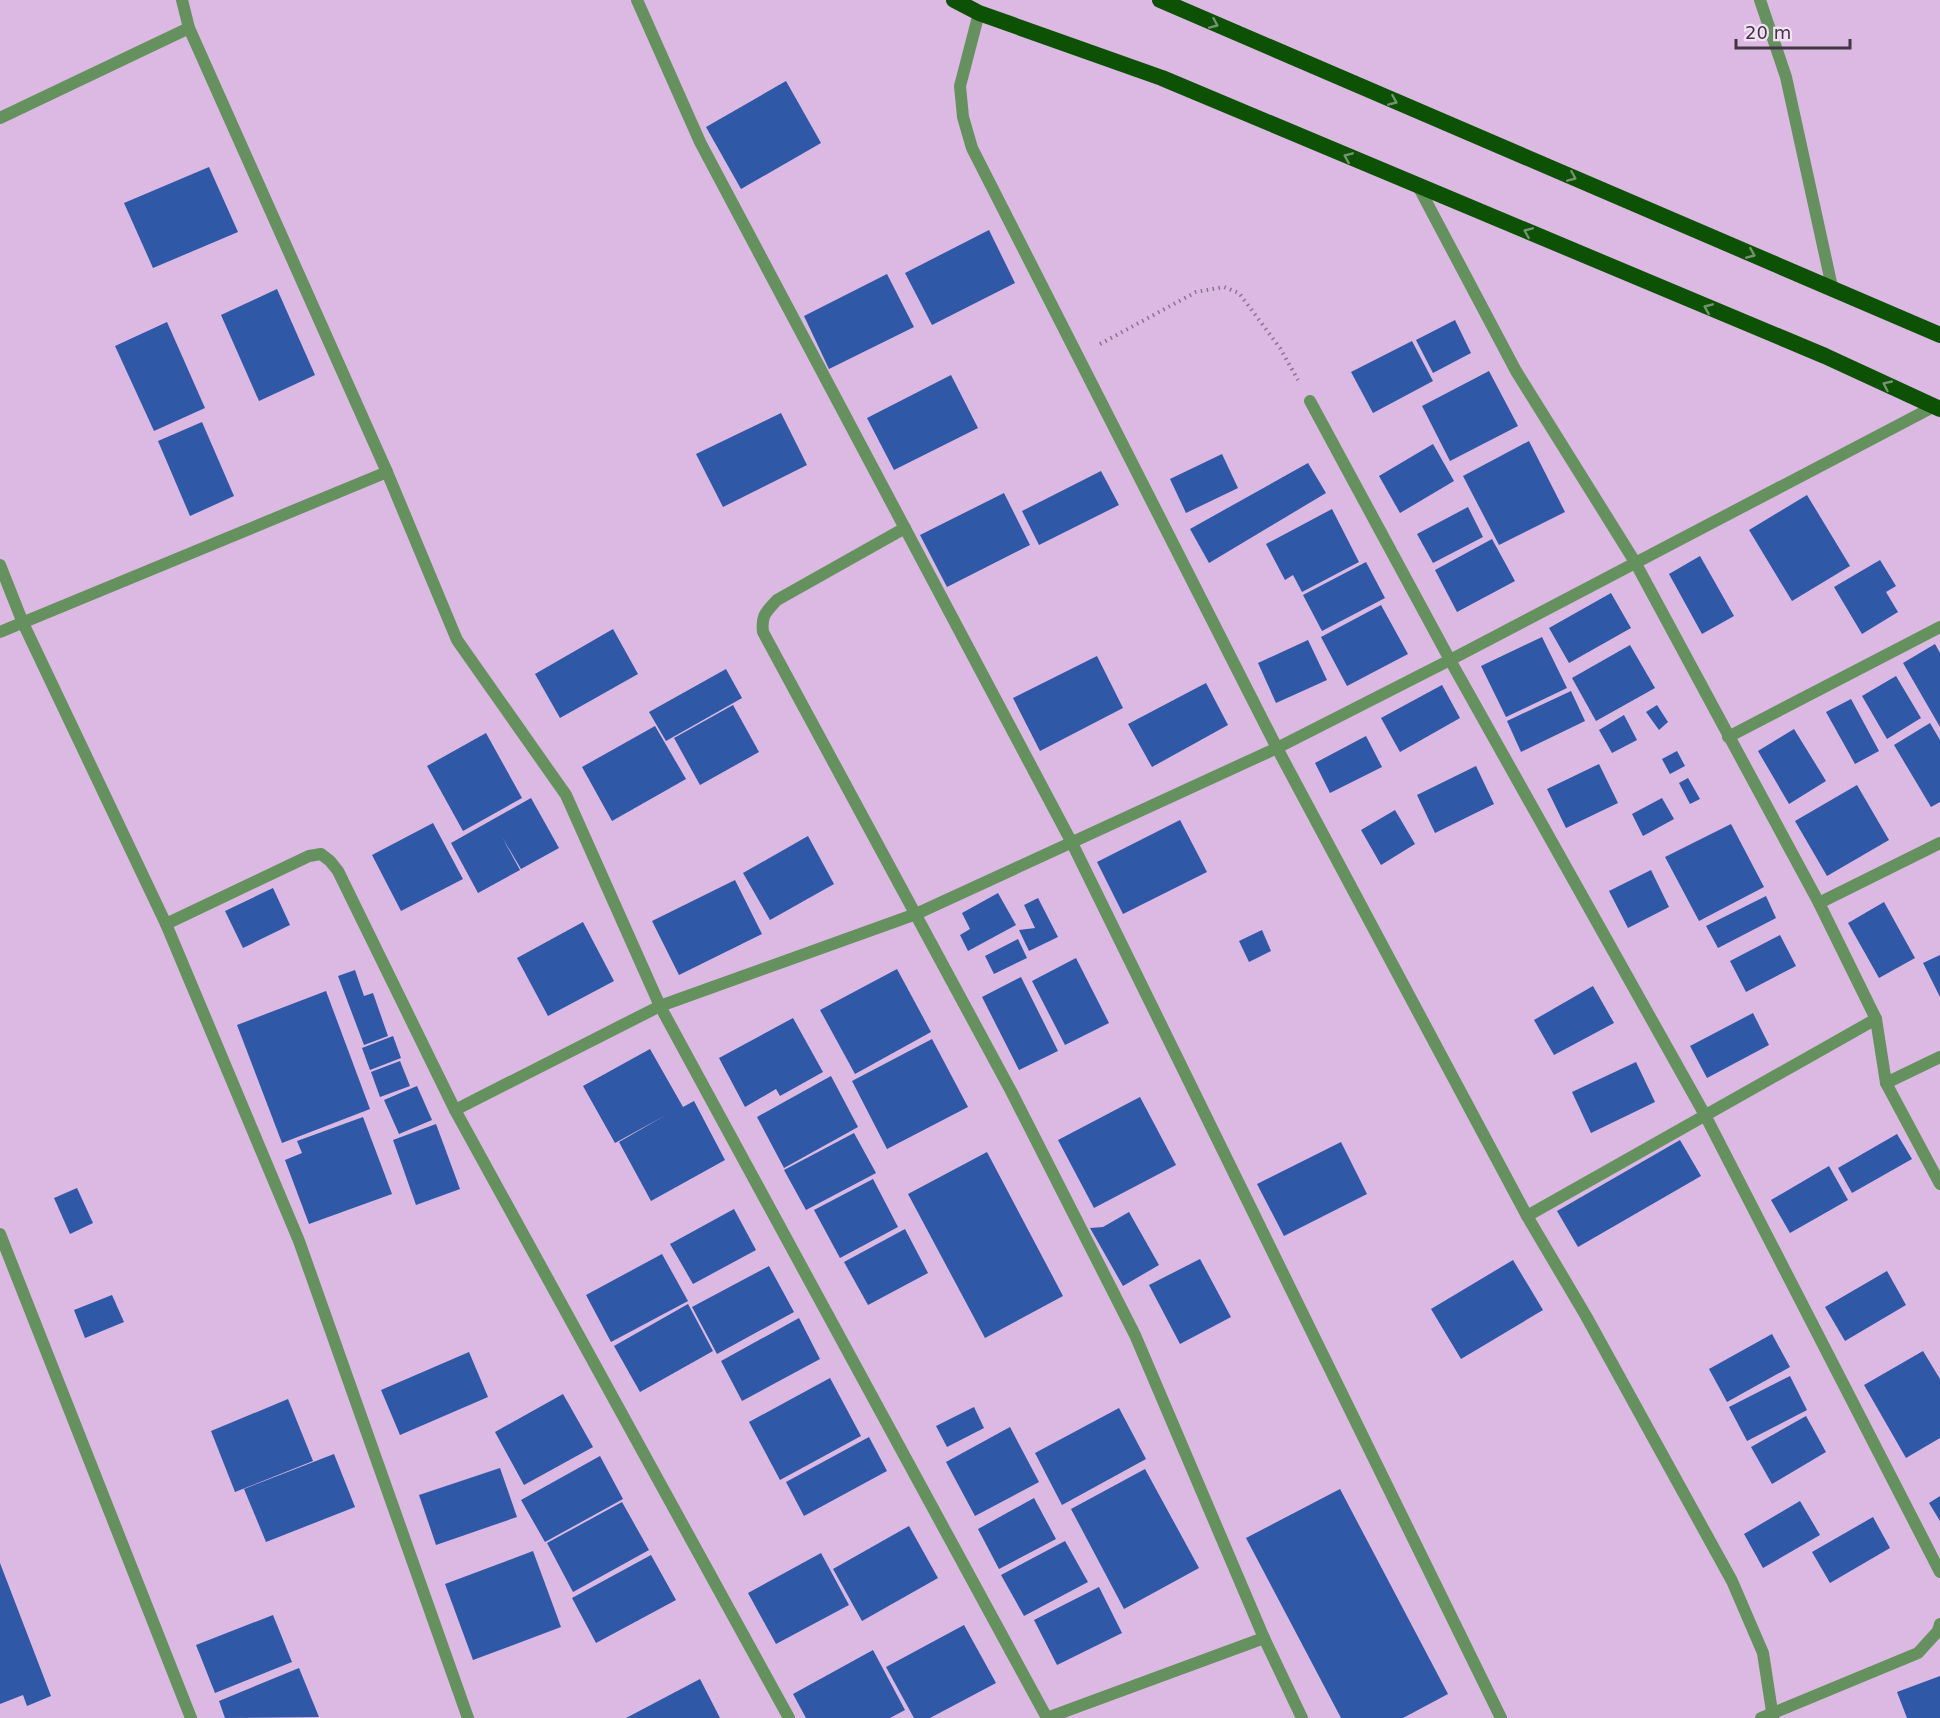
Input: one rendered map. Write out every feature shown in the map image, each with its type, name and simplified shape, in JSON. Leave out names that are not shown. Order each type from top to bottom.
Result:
[{"type":"highway","points":[[954,0],[979,13],[1162,78],[1825,356],[1937,408]]},
{"type":"highway","points":[[1160,0],[1940,335]]},
{"type":"street","points":[[182,0],[189,28],[387,472],[457,640],[566,795],[660,1005],[1047,1718],[1264,1638]]},
{"type":"street","points":[[637,0],[700,142],[1072,843],[1500,1718]]},
{"type":"street","points":[[1760,0],[1786,77],[1832,287]]},
{"type":"street","points":[[979,13],[960,86],[963,117],[972,148],[1277,748],[1527,1216],[1586,1316],[1732,1581],[1763,1653],[1769,1716],[1918,1653],[1938,1630],[1940,1624]]},
{"type":"street","points":[[0,118],[189,28]]},
{"type":"street","points":[[1418,186],[1516,371],[1635,562],[1818,903],[1876,1019],[1886,1083],[1940,1184]]},
{"type":"street","points":[[1310,401],[1450,660],[1705,1115],[1940,1572]]},
{"type":"street","points":[[455,1110],[660,1005],[916,914],[1277,748],[1937,408]]},
{"type":"street","points":[[0,632],[387,472]]},
{"type":"street","points":[[905,528],[777,600],[766,612],[762,621],[763,632],[1011,1091],[1135,1335],[1264,1638],[1302,1718]]},
{"type":"street","points":[[0,565],[23,623],[166,924],[299,1241],[468,1718]]},
{"type":"street","points":[[1728,737],[1940,627]]},
{"type":"street","points":[[1818,903],[1940,843]]},
{"type":"street","points":[[166,924],[309,856],[321,854],[338,871],[455,1110],[789,1718]]},
{"type":"street","points":[[1527,1216],[1876,1019]]},
{"type":"street","points":[[1886,1083],[1940,1057]]},
{"type":"street","points":[[0,1234],[191,1718]]},
{"type":"path","points":[[1078,357],[1196,292],[1224,287],[1239,293],[1280,348],[1310,401]]},
{"type":"building","points":[[786,81],[821,143],[741,189],[706,127]]},
{"type":"building","points":[[209,167],[238,232],[153,268],[124,203]]},
{"type":"building","points":[[989,230],[1015,283],[932,325],[905,273]]},
{"type":"building","points":[[887,274],[914,327],[829,369],[804,316]]},
{"type":"building","points":[[277,289],[315,375],[259,401],[221,315]]},
{"type":"building","points":[[1455,320],[1471,353],[1433,373],[1416,340]]},
{"type":"building","points":[[167,322],[205,408],[154,431],[115,346]]},
{"type":"building","points":[[1412,341],[1433,381],[1373,413],[1351,372]]},
{"type":"building","points":[[1489,371],[1518,426],[1450,461],[1422,406]]},
{"type":"building","points":[[951,375],[978,428],[894,470],[867,418]]},
{"type":"building","points":[[781,413],[807,465],[723,507],[696,454]]},
{"type":"building","points":[[202,422],[234,496],[190,516],[158,441]]},
{"type":"building","points":[[1529,441],[1565,512],[1499,545],[1463,476]]},
{"type":"building","points":[[1433,444],[1454,481],[1400,513],[1379,476]]},
{"type":"building","points":[[1222,454],[1238,488],[1186,513],[1170,479]]},
{"type":"building","points":[[1308,463],[1326,493],[1209,563],[1190,529]]},
{"type":"building","points":[[1101,471],[1119,505],[1039,545],[1022,511]]},
{"type":"building","points":[[1004,493],[1030,545],[947,587],[920,535]]},
{"type":"building","points":[[1807,495],[1850,566],[1792,601],[1749,530]]},
{"type":"building","points":[[1468,507],[1483,537],[1433,563],[1417,534]]},
{"type":"building","points":[[1332,509],[1359,562],[1302,592],[1293,575],[1285,580],[1266,544]]},
{"type":"building","points":[[1492,539],[1515,581],[1457,612],[1435,570]]},
{"type":"building","points":[[1700,556],[1734,616],[1702,634],[1669,574]]},
{"type":"building","points":[[1880,560],[1896,586],[1886,592],[1898,612],[1862,634],[1834,587]]},
{"type":"building","points":[[1366,562],[1385,598],[1322,631],[1303,595]]},
{"type":"building","points":[[1611,593],[1631,628],[1569,663],[1549,628]]},
{"type":"building","points":[[1381,605],[1408,654],[1347,686],[1321,637]]},
{"type":"building","points":[[613,629],[638,674],[560,718],[535,674]]},
{"type":"building","points":[[1542,637],[1567,688],[1506,717],[1481,666]]},
{"type":"building","points":[[1308,640],[1327,680],[1276,703],[1258,663]]},
{"type":"building","points":[[1935,644],[1940,653],[1940,727],[1903,663]]},
{"type":"building","points":[[1630,645],[1655,688],[1596,721],[1572,678]]},
{"type":"building","points":[[1097,656],[1123,708],[1040,751],[1013,698]]},
{"type":"building","points":[[726,669],[742,698],[666,741],[649,712]]},
{"type":"building","points":[[1896,676],[1921,718],[1887,739],[1862,696]]},
{"type":"building","points":[[1206,683],[1228,725],[1152,767],[1128,724]]},
{"type":"building","points":[[1442,685],[1460,718],[1400,752],[1381,718]]},
{"type":"building","points":[[1571,691],[1585,721],[1521,752],[1507,721]]},
{"type":"building","points":[[1851,699],[1879,751],[1855,764],[1826,712]]},
{"type":"building","points":[[733,705],[759,752],[700,785],[674,738]]},
{"type":"building","points":[[1657,705],[1668,722],[1659,730],[1646,712]]},
{"type":"building","points":[[1624,715],[1637,740],[1612,753],[1599,730]]},
{"type":"building","points":[[1930,723],[1940,740],[1940,802],[1931,807],[1894,745]]},
{"type":"building","points":[[655,726],[686,779],[612,821],[582,767]]},
{"type":"building","points":[[1794,729],[1826,781],[1789,804],[1758,751]]},
{"type":"building","points":[[486,733],[522,798],[463,831],[427,766]]},
{"type":"building","points":[[1366,736],[1382,767],[1330,793],[1315,763]]},
{"type":"building","points":[[1677,751],[1685,766],[1670,774],[1662,759]]},
{"type":"building","points":[[1599,764],[1618,803],[1566,828],[1547,789]]},
{"type":"building","points":[[1476,766],[1494,804],[1435,833],[1417,795]]},
{"type":"building","points":[[1688,778],[1700,799],[1690,804],[1679,783]]},
{"type":"building","points":[[1857,785],[1889,840],[1827,876],[1795,821]]},
{"type":"building","points":[[531,798],[559,848],[521,869],[502,837],[520,870],[478,893],[451,843]]},
{"type":"building","points":[[1662,798],[1674,819],[1643,836],[1632,814]]},
{"type":"building","points":[[1395,810],[1415,844],[1381,865],[1361,830]]},
{"type":"building","points":[[1180,820],[1207,872],[1123,914],[1097,862]]},
{"type":"building","points":[[433,823],[463,879],[401,911],[372,855]]},
{"type":"building","points":[[1731,824],[1764,887],[1699,921],[1665,857]]},
{"type":"building","points":[[808,836],[834,884],[770,920],[743,873]]},
{"type":"building","points":[[1651,870],[1669,907],[1628,928],[1609,891]]},
{"type":"building","points":[[735,880],[762,934],[679,975],[652,921]]},
{"type":"building","points":[[273,888],[290,925],[243,948],[225,911]]},
{"type":"building","points":[[998,893],[1016,925],[968,951],[960,935],[970,929],[962,913]]},
{"type":"building","points":[[1766,896],[1776,918],[1718,948],[1706,926]]},
{"type":"building","points":[[1038,898],[1058,937],[1029,951],[1019,930],[1035,928],[1024,905]]},
{"type":"building","points":[[1884,902],[1915,958],[1879,978],[1848,923]]},
{"type":"building","points":[[583,922],[614,981],[548,1016],[517,958]]},
{"type":"building","points":[[1262,930],[1271,951],[1249,962],[1239,941]]},
{"type":"building","points":[[1780,935],[1796,966],[1746,992],[1730,961]]},
{"type":"building","points":[[1018,939],[1027,958],[994,974],[985,956]]},
{"type":"building","points":[[1940,955],[1940,997],[1923,963]]},
{"type":"building","points":[[1076,958],[1109,1023],[1065,1045],[1032,981]]},
{"type":"building","points":[[897,969],[931,1032],[855,1074],[820,1010]]},
{"type":"building","points":[[355,970],[364,996],[373,993],[388,1036],[364,1045],[338,976]]},
{"type":"building","points":[[1021,977],[1058,1051],[1019,1070],[982,997]]},
{"type":"building","points":[[1593,986],[1614,1023],[1554,1055],[1534,1020]]},
{"type":"building","points":[[326,991],[370,1109],[282,1143],[237,1025]]},
{"type":"building","points":[[1753,1013],[1769,1045],[1707,1078],[1690,1046]]},
{"type":"building","points":[[793,1018],[823,1072],[780,1096],[776,1089],[745,1107],[719,1058]]},
{"type":"building","points":[[393,1036],[401,1058],[370,1070],[362,1048]]},
{"type":"building","points":[[932,1039],[968,1107],[887,1149],[852,1081]]},
{"type":"building","points":[[650,1049],[683,1107],[694,1101],[725,1160],[651,1201],[619,1142],[666,1115],[615,1143],[583,1086]]},
{"type":"building","points":[[400,1061],[410,1086],[380,1097],[371,1072]]},
{"type":"building","points":[[1636,1062],[1655,1102],[1591,1133],[1572,1092]]},
{"type":"building","points":[[831,1076],[858,1127],[784,1168],[757,1117]]},
{"type":"building","points":[[417,1086],[432,1120],[399,1134],[384,1100]]},
{"type":"building","points":[[1140,1097],[1176,1165],[1094,1208],[1058,1140]]},
{"type":"building","points":[[363,1117],[392,1194],[309,1224],[285,1160],[302,1153],[297,1141]]},
{"type":"building","points":[[436,1124],[460,1189],[416,1205],[393,1140]]},
{"type":"building","points":[[854,1133],[876,1173],[806,1210],[784,1170]]},
{"type":"building","points":[[1897,1134],[1912,1159],[1852,1193],[1838,1168]]},
{"type":"building","points":[[1680,1140],[1701,1176],[1578,1247],[1557,1211]]},
{"type":"building","points":[[1341,1142],[1367,1194],[1284,1236],[1257,1184]]},
{"type":"building","points":[[987,1152],[1063,1296],[985,1338],[908,1194]]},
{"type":"building","points":[[1829,1166],[1848,1200],[1790,1233],[1771,1200]]},
{"type":"building","points":[[873,1179],[898,1227],[840,1258],[814,1210]]},
{"type":"building","points":[[77,1188],[93,1223],[70,1234],[54,1198]]},
{"type":"building","points":[[734,1209],[756,1250],[693,1284],[670,1244]]},
{"type":"building","points":[[1129,1212],[1159,1265],[1123,1286],[1090,1228],[1103,1227]]},
{"type":"building","points":[[905,1229],[928,1273],[868,1305],[844,1262]]},
{"type":"building","points":[[662,1254],[688,1301],[611,1342],[586,1295]]},
{"type":"building","points":[[1200,1259],[1231,1317],[1180,1344],[1149,1285]]},
{"type":"building","points":[[1513,1260],[1543,1310],[1461,1359],[1431,1309]]},
{"type":"building","points":[[769,1266],[794,1312],[717,1354],[692,1307]]},
{"type":"building","points":[[1887,1271],[1906,1305],[1845,1341],[1825,1307]]},
{"type":"building","points":[[112,1295],[124,1322],[85,1338],[74,1310]]},
{"type":"building","points":[[688,1304],[713,1351],[640,1392],[614,1346]]},
{"type":"building","points":[[799,1318],[820,1359],[742,1401],[721,1361]]},
{"type":"building","points":[[1772,1334],[1790,1367],[1727,1402],[1709,1369]]},
{"type":"building","points":[[1923,1351],[1940,1379],[1940,1438],[1906,1458],[1864,1385]]},
{"type":"building","points":[[469,1352],[488,1397],[400,1435],[381,1390]]},
{"type":"building","points":[[1790,1376],[1807,1410],[1747,1441],[1729,1407]]},
{"type":"building","points":[[830,1378],[861,1436],[780,1480],[749,1422]]},
{"type":"building","points":[[563,1394],[593,1447],[524,1485],[495,1432]]},
{"type":"building","points":[[288,1399],[313,1461],[235,1492],[211,1431]]},
{"type":"building","points":[[974,1407],[984,1428],[947,1447],[936,1426]]},
{"type":"building","points":[[1119,1408],[1146,1459],[1062,1505],[1035,1453]]},
{"type":"building","points":[[1806,1416],[1826,1452],[1772,1484],[1751,1447]]},
{"type":"building","points":[[1010,1427],[1039,1482],[975,1516],[946,1462]]},
{"type":"building","points":[[869,1437],[887,1471],[804,1516],[786,1482]]},
{"type":"building","points":[[334,1454],[355,1507],[266,1542],[244,1489]]},
{"type":"building","points":[[600,1456],[623,1499],[545,1542],[521,1500]]},
{"type":"building","points":[[500,1468],[517,1517],[436,1545],[419,1495]]},
{"type":"building","points":[[1145,1469],[1199,1568],[1124,1609],[1071,1509]]},
{"type":"building","points":[[1340,1489],[1448,1694],[1403,1718],[1341,1718],[1246,1538]]},
{"type":"building","points":[[1940,1496],[1940,1521],[1929,1503]]},
{"type":"building","points":[[1034,1498],[1056,1539],[999,1569],[978,1529]]},
{"type":"building","points":[[1800,1501],[1820,1535],[1763,1568],[1744,1534]]},
{"type":"building","points":[[622,1502],[649,1550],[573,1592],[547,1543]]},
{"type":"building","points":[[1873,1517],[1890,1548],[1830,1583],[1812,1552]]},
{"type":"building","points":[[909,1526],[938,1578],[862,1621],[833,1569]]},
{"type":"building","points":[[1065,1541],[1088,1582],[1024,1616],[1001,1575]]},
{"type":"building","points":[[533,1551],[561,1627],[473,1660],[445,1584]]},
{"type":"building","points":[[821,1553],[849,1605],[776,1644],[748,1593]]},
{"type":"building","points":[[651,1555],[676,1600],[596,1643],[572,1598]]},
{"type":"building","points":[[0,1563],[51,1696],[27,1706],[23,1695],[0,1704]]},
{"type":"building","points":[[1099,1587],[1122,1633],[1057,1665],[1034,1620]]},
{"type":"building","points":[[273,1615],[292,1662],[215,1693],[196,1645]]},
{"type":"building","points":[[964,1625],[996,1683],[930,1718],[914,1718],[886,1667]]},
{"type":"building","points":[[873,1650],[905,1710],[890,1718],[806,1718],[793,1694]]},
{"type":"building","points":[[299,1668],[319,1717],[225,1718],[219,1701]]},
{"type":"building","points":[[1940,1676],[1940,1718],[1907,1718],[1897,1692]]},
{"type":"building","points":[[700,1679],[720,1718],[626,1718]]}]
